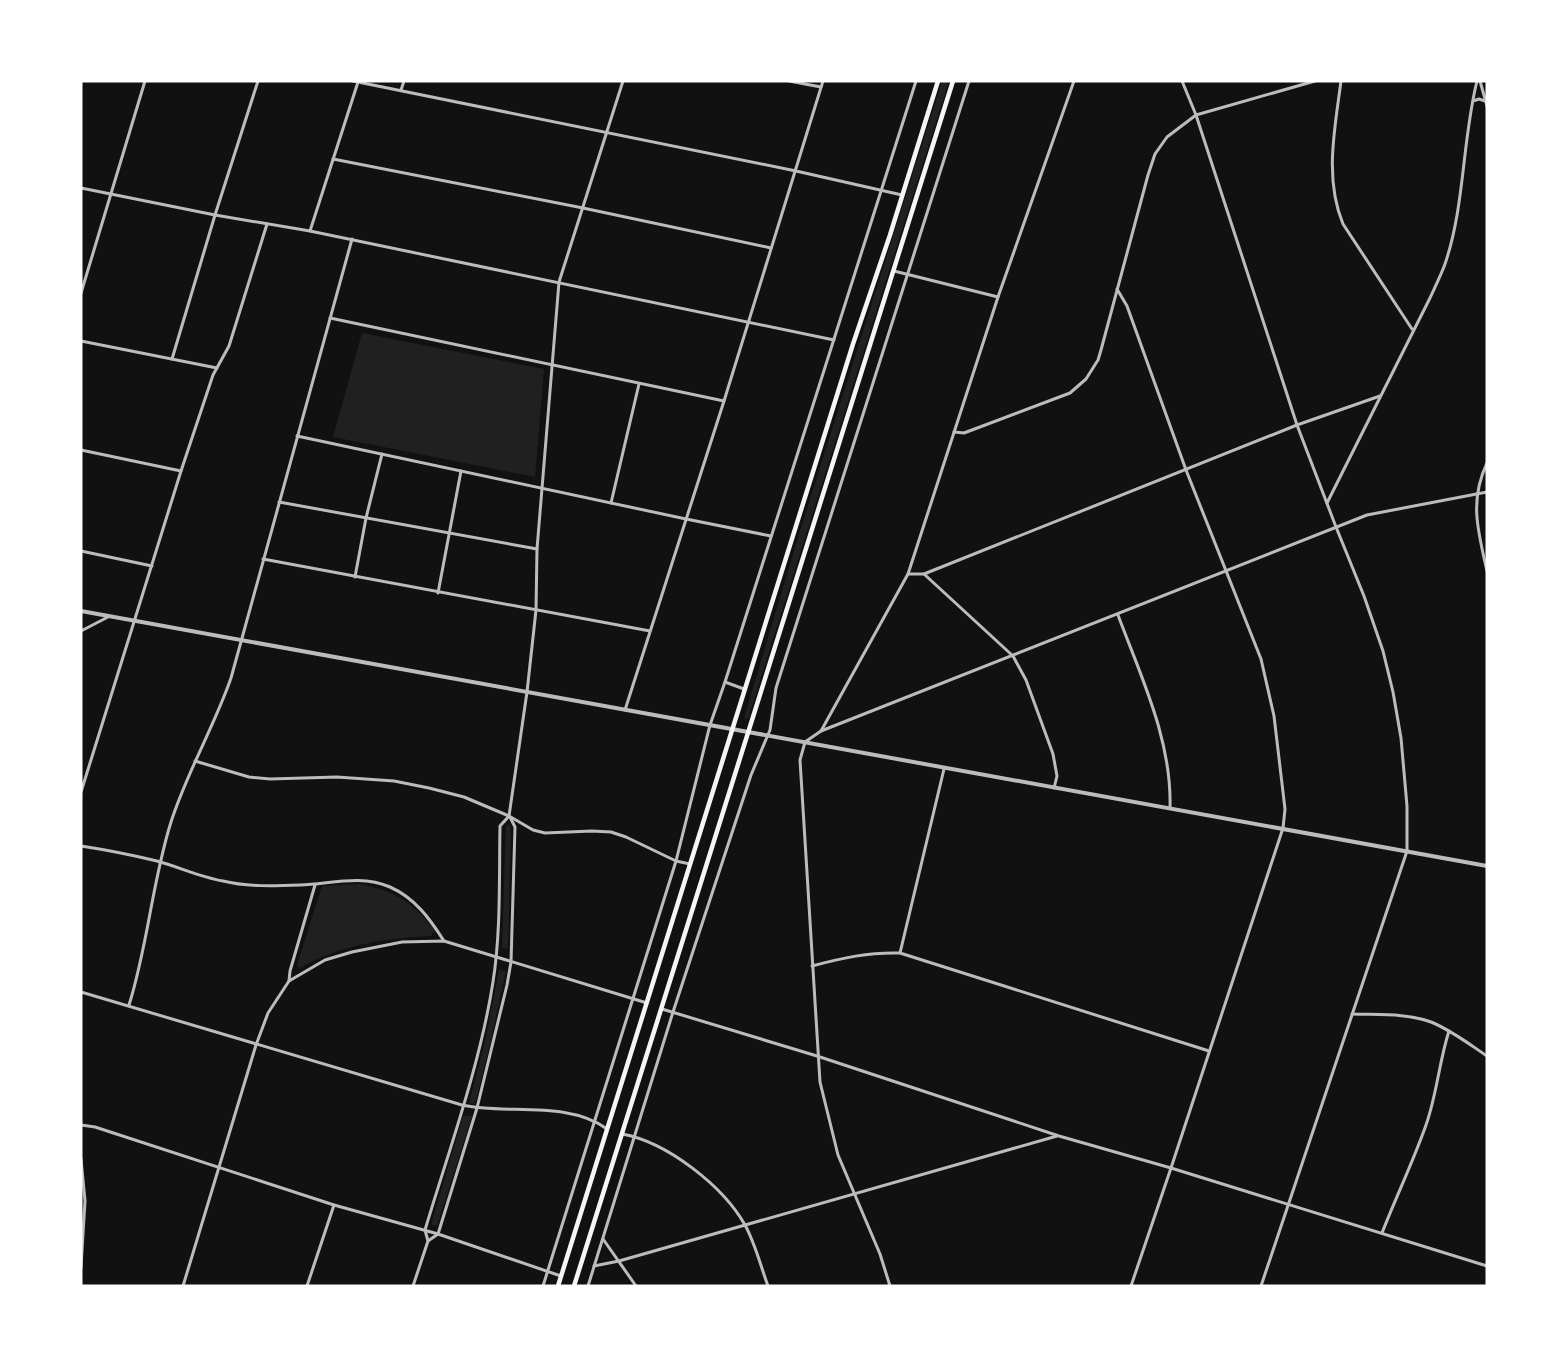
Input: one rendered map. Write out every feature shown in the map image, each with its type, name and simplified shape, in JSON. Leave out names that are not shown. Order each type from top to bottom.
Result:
[{"type":"main road","points":[[558,1286],[836,398],[938,81]]},
{"type":"main road","points":[[574,1286],[954,81]]},
{"type":"street","points":[[81,293],[145,81]]},
{"type":"street","points":[[172,359],[258,81]]},
{"type":"street","points":[[401,90],[404,81]]},
{"type":"street","points":[[413,1286],[428,1241],[425,1230],[481,1037],[493,983],[496,957],[500,826],[509,816],[536,610],[537,549],[559,282],[623,81]]},
{"type":"street","points":[[789,81],[821,87]]},
{"type":"street","points":[[625,710],[823,81]]},
{"type":"street","points":[[543,1286],[676,861],[710,725],[916,81]]},
{"type":"street","points":[[588,1286],[673,1012],[751,775],[768,736],[776,688],[969,81]]},
{"type":"street","points":[[820,731],[908,574],[998,297],[1074,81]]},
{"type":"street","points":[[1182,81],[1196,115],[1297,425],[1364,596],[1383,651],[1401,738],[1407,806],[1407,851],[1261,1286]]},
{"type":"street","points":[[954,432],[964,433],[1061,398],[1078,387],[1092,371],[1098,360],[1148,175],[1155,154],[1167,136],[1196,115],[1315,81]]},
{"type":"street","points":[[1341,81],[1333,141],[1332,188],[1336,207],[1343,224],[1413,330]]},
{"type":"street","points":[[1327,503],[1445,263],[1455,217],[1473,101],[1479,81]]},
{"type":"street","points":[[1479,81],[1487,106]]},
{"type":"street","points":[[310,231],[355,82],[796,171],[902,195]]},
{"type":"street","points":[[1473,101],[1479,99],[1485,101]]},
{"type":"street","points":[[333,159],[771,248]]},
{"type":"street","points":[[81,188],[352,239],[834,340]]},
{"type":"street","points":[[81,792],[181,471],[217,368],[229,346],[267,224]]},
{"type":"street","points":[[129,1005],[144,949],[159,862],[175,811],[195,761],[223,702],[352,239]]},
{"type":"street","points":[[894,271],[998,297]]},
{"type":"street","points":[[1117,290],[1127,306],[1186,470],[1261,659],[1274,716],[1285,809],[1283,828],[1131,1286]]},
{"type":"street","points":[[330,318],[724,401]]},
{"type":"street","points":[[81,341],[217,368]]},
{"type":"street","points":[[611,503],[639,384]]},
{"type":"street","points":[[908,574],[924,574],[1297,425],[1380,396]]},
{"type":"street","points":[[297,436],[771,536]]},
{"type":"street","points":[[81,450],[181,471]]},
{"type":"street","points":[[355,577],[366,518],[382,454]]},
{"type":"street","points":[[1487,463],[1476,493],[1475,513],[1487,570]]},
{"type":"street","points":[[438,592],[461,471]]},
{"type":"street","points":[[890,1286],[880,1254],[838,1155],[820,1082],[800,760],[805,742],[820,731],[1367,515],[1487,492]]},
{"type":"street","points":[[279,502],[537,549]]},
{"type":"street","points":[[81,551],[152,566]]},
{"type":"street","points":[[263,559],[650,631]]},
{"type":"street","points":[[924,574],[1013,656],[1026,680],[1053,754],[1057,776],[1054,788]]},
{"type":"street","points":[[81,611],[1487,866]]},
{"type":"street","points":[[1118,615],[1149,698],[1167,755],[1170,808]]},
{"type":"street","points":[[81,631],[109,616]]},
{"type":"street","points":[[725,682],[746,690]]},
{"type":"street","points":[[195,761],[249,777],[270,779],[337,777],[394,781],[464,797],[509,816],[533,830],[545,833],[611,832],[676,861],[690,864]]},
{"type":"street","points":[[900,953],[945,769]]},
{"type":"street","points":[[428,1241],[438,1234],[477,1108],[511,962],[515,827],[509,816]]},
{"type":"street","points":[[81,846],[159,862],[223,882],[315,885],[345,879],[390,887],[410,899],[425,913],[444,941]]},
{"type":"street","points":[[289,981],[290,970],[315,885]]},
{"type":"street","points":[[183,1286],[256,1045],[268,1013],[289,981],[325,960],[352,952],[402,942],[444,941],[647,1003]]},
{"type":"street","points":[[812,966],[875,952],[900,953],[1209,1051]]},
{"type":"street","points":[[81,992],[462,1106],[532,1109],[586,1117],[607,1130]]},
{"type":"street","points":[[661,1008],[817,1056],[1059,1136],[1172,1168],[1487,1266]]},
{"type":"street","points":[[1352,1014],[1406,1017],[1429,1021],[1449,1030],[1487,1056]]},
{"type":"street","points":[[1382,1233],[1426,1126],[1437,1088],[1441,1055],[1449,1030]]},
{"type":"street","points":[[81,1125],[95,1127],[334,1205],[438,1234],[561,1275]]},
{"type":"street","points":[[622,1134],[635,1136],[662,1149],[698,1172],[724,1196],[746,1226],[768,1286]]},
{"type":"street","points":[[594,1266],[746,1226],[1059,1136]]},
{"type":"street","points":[[81,1159],[85,1201],[81,1267]]},
{"type":"street","points":[[307,1286],[334,1205]]},
{"type":"street","points":[[603,1239],[636,1286]]},
{"type":"shaded area","points":[[942,81],[949,81],[748,719],[744,718],[799,534]]},
{"type":"shaded area","points":[[362,333],[544,369],[535,477],[333,437]]},
{"type":"shaded area","points":[[509,824],[511,827],[508,949],[502,948],[506,826]]},
{"type":"shaded area","points":[[359,884],[383,890],[402,899],[419,912],[435,931],[431,936],[363,944],[330,954],[299,969],[297,965],[322,886]]},
{"type":"shaded area","points":[[499,970],[506,971],[491,1040],[475,1104],[469,1103],[485,1041]]},
{"type":"shaded area","points":[[463,1116],[472,1116],[437,1226],[431,1225]]}]
